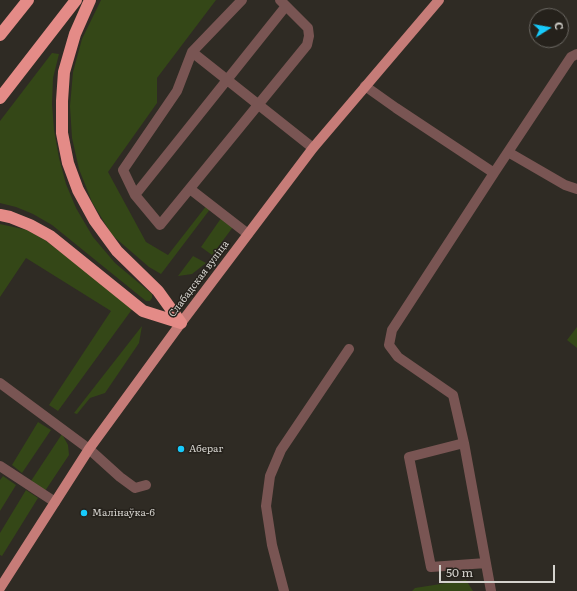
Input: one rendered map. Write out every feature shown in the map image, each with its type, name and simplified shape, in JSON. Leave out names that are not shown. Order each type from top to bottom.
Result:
[{"type":"highway","points":[[0,35],[28,0]]},
{"type":"highway","points":[[0,98],[76,0]]},
{"type":"highway","points":[[90,0],[75,34],[64,72],[62,133],[68,163],[78,190],[95,221],[117,251],[158,291],[181,323]]},
{"type":"highway","points":[[0,215],[24,222],[50,236],[144,311],[181,323]]},
{"type":"main road","name":"Слабадская вуліца","points":[[0,588],[89,449],[181,323],[313,148],[439,0]]},
{"type":"lane","points":[[135,195],[226,80],[283,3],[308,28],[310,36],[308,45],[160,225],[135,195],[124,170],[177,91],[192,52],[242,0]]},
{"type":"lane","points":[[192,52],[313,148]]},
{"type":"lane","points":[[491,591],[464,443],[453,396],[398,357],[390,345],[392,330],[571,57],[577,54]]},
{"type":"lane","points":[[365,86],[494,173]]},
{"type":"lane","points":[[508,152],[565,185],[577,189]]},
{"type":"lane","points":[[190,189],[248,234]]},
{"type":"lane","points":[[284,591],[272,545],[266,506],[270,476],[281,450],[349,349]]},
{"type":"lane","points":[[0,383],[89,449],[120,477],[135,488],[146,485]]},
{"type":"lane","points":[[464,443],[409,457],[431,567],[486,563]]},
{"type":"lane","points":[[0,466],[55,502]]},
{"type":"green space","points":[[101,0],[216,0],[157,78],[157,103],[108,172],[146,242],[168,255],[207,205],[211,208],[161,274],[149,267],[112,235],[92,202],[79,169],[72,138],[70,106],[73,72],[82,39]]},
{"type":"green space","points":[[52,53],[59,54],[53,78],[52,104],[54,130],[66,184],[76,208],[93,237],[115,263],[152,294],[150,301],[146,301],[52,225],[33,214],[16,207],[0,203],[0,121]]},
{"type":"green space","points":[[224,214],[233,227],[212,255],[201,247]]},
{"type":"green space","points":[[0,224],[27,230],[45,240],[133,308],[58,411],[49,405],[111,311],[26,258],[0,297]]},
{"type":"green space","points":[[193,256],[206,263],[192,274],[178,276]]},
{"type":"green space","points":[[142,326],[139,343],[105,393],[90,398],[77,414],[74,413]]},
{"type":"green space","points":[[577,327],[577,348],[567,340]]},
{"type":"green space","points":[[38,422],[51,430],[22,473],[12,465]]},
{"type":"green space","points":[[62,434],[68,445],[69,455],[45,491],[31,481]]},
{"type":"green space","points":[[3,476],[16,485],[0,511],[0,480]]},
{"type":"green space","points":[[26,490],[38,498],[2,556],[0,555],[0,533]]},
{"type":"green space","points":[[466,580],[473,591],[412,591],[415,588]]},
{"type":"place","name":"Абераг","points":[[181,449]]},
{"type":"place","name":"Малінаўка-6","points":[[84,513]]}]
